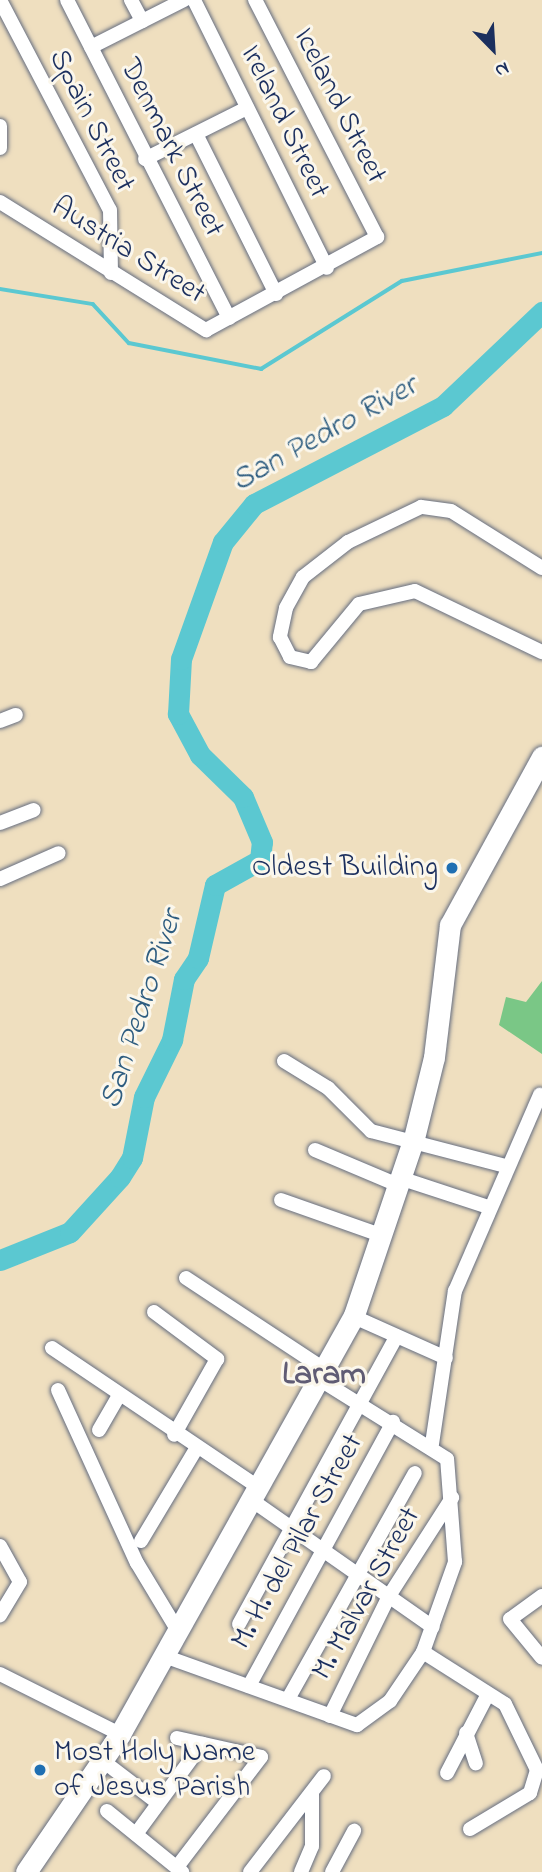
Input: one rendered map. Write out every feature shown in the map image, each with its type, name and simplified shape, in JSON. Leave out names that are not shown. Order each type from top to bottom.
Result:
[{"type":"street","name":"Spain Street","points":[[0,0],[110,210],[111,272]]},
{"type":"street","name":"Denmark Street","points":[[67,0],[145,159],[229,318]]},
{"type":"street","points":[[131,0],[142,21]]},
{"type":"street","points":[[91,47],[184,0]]},
{"type":"street","name":"Ireland Street","points":[[194,0],[327,268]]},
{"type":"street","name":"Iceland Street","points":[[255,0],[377,237]]},
{"type":"street","points":[[145,159],[247,108]]},
{"type":"street","points":[[0,126],[0,148]]},
{"type":"street","points":[[196,134],[276,294]]},
{"type":"street","name":"Austria Street","points":[[0,202],[206,330],[327,268],[377,237]]},
{"type":"street","points":[[542,568],[451,511],[421,507],[348,542],[303,577],[286,608],[280,638],[290,657],[311,662],[359,604],[415,592],[542,652]]},
{"type":"street","points":[[0,721],[16,715]]},
{"type":"street","points":[[26,1872],[120,1734],[321,1374],[371,1277],[403,1183],[434,1057],[450,925],[542,757]]},
{"type":"street","points":[[0,823],[34,810]]},
{"type":"street","points":[[0,879],[59,853]]},
{"type":"street","points":[[284,1061],[328,1088],[371,1130],[414,1138],[506,1166]]},
{"type":"street","points":[[432,1444],[455,1291],[488,1207],[540,1095]]},
{"type":"street","points":[[315,1150],[403,1183],[488,1207]]},
{"type":"street","points":[[281,1200],[383,1236]]},
{"type":"street","points":[[164,1656],[288,1699],[350,1724],[370,1720],[423,1652],[454,1562],[452,1498],[447,1458],[432,1444],[361,1403],[186,1278]]},
{"type":"street","points":[[154,1312],[217,1359],[174,1436]]},
{"type":"street","points":[[361,1320],[446,1358]]},
{"type":"street","points":[[239,1624],[397,1336]]},
{"type":"street","points":[[52,1348],[196,1449],[254,1493],[291,1526],[433,1627]]},
{"type":"street","points":[[58,1390],[137,1563],[178,1631]]},
{"type":"street","points":[[99,1430],[119,1396]]},
{"type":"street","name":"M. H. del Pilar Street","points":[[249,1686],[393,1422]]},
{"type":"street","points":[[141,1541],[196,1449]]},
{"type":"street","points":[[288,1699],[415,1473]]},
{"type":"street","name":"M. Malvar Street","points":[[330,1716],[389,1596],[452,1498]]},
{"type":"street","points":[[0,1546],[20,1582],[0,1615]]},
{"type":"street","points":[[541,1600],[510,1615],[542,1658]]},
{"type":"street","points":[[423,1652],[515,1715],[537,1781],[530,1793],[470,1829]]},
{"type":"street","points":[[0,1674],[120,1734]]},
{"type":"street","points":[[447,1773],[488,1694]]},
{"type":"street","points":[[466,1733],[476,1763]]},
{"type":"street","points":[[107,1811],[180,1870],[261,1758],[177,1738]]},
{"type":"street","points":[[136,1834],[202,1744]]},
{"type":"street","points":[[103,1760],[158,1802]]},
{"type":"street","points":[[250,1872],[324,1776]]},
{"type":"street","points":[[300,1872],[312,1846],[312,1793]]},
{"type":"street","points":[[332,1872],[354,1831]]},
{"type":"green space","points":[[542,981],[542,1054],[499,1025],[506,997],[526,1002]]},
{"type":"waterway","points":[[0,289],[93,304],[129,343],[261,369],[402,281],[542,253]]},
{"type":"waterway","name":"San Pedro River","points":[[0,1260],[70,1232],[120,1177],[132,1158],[144,1097],[172,1040],[184,979],[198,958],[215,885],[260,860],[262,842],[243,797],[200,755],[178,714],[181,659],[223,542],[254,504],[443,406],[542,312]]},
{"type":"place","name":"Oldest Building","points":[[452,868]]},
{"type":"place","name":"Most Holy Name of Jesus Parish","points":[[40,1770]]},
{"type":"district","name":"Laram","points":[[324,1376]]}]
